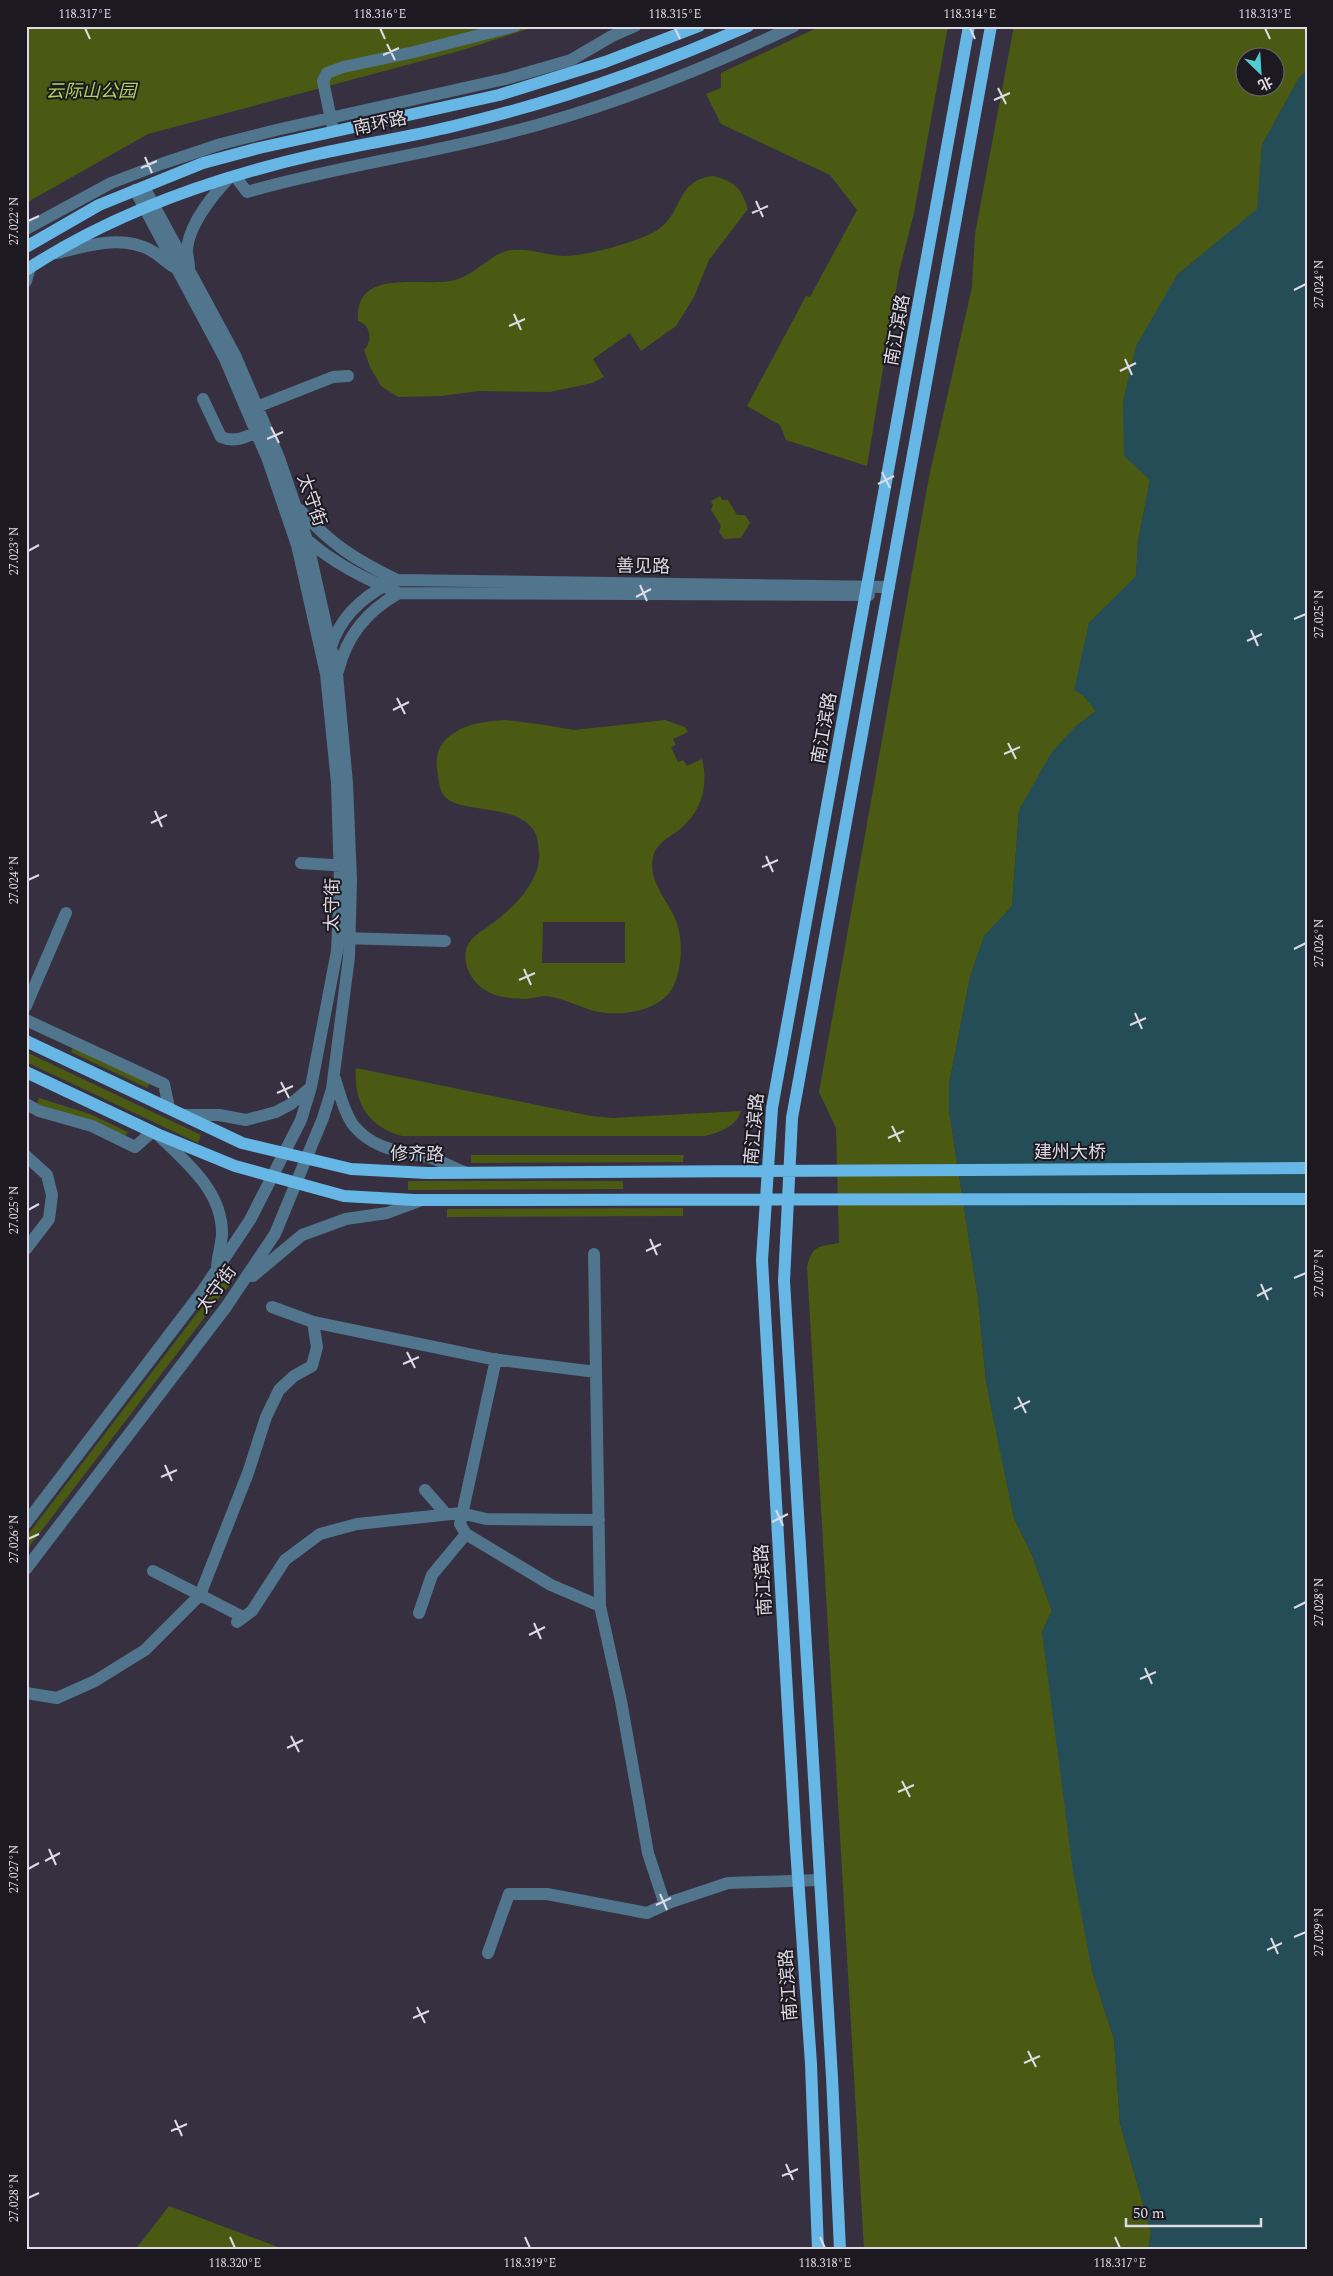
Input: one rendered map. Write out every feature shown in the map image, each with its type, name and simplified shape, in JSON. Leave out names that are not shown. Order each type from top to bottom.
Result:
[{"type":"main road","name":"南环路","points":[[26,247],[99,205],[203,163],[259,148],[499,95],[605,62],[699,26]]},
{"type":"main road","name":"南环路","points":[[28,269],[49,255],[106,224],[208,183],[317,154],[453,126],[535,105],[629,75],[748,26]]},
{"type":"main road","name":"南江滨路","points":[[818,2250],[811,2064],[798,1881],[762,1260],[772,1108],[970,26]]},
{"type":"main road","name":"南江滨路","points":[[840,2250],[832,2077],[784,1281],[792,1118],[991,26]]},
{"type":"main road","name":"修齐路","points":[[26,1041],[242,1143],[351,1170],[464,1172],[834,1170]]},
{"type":"main road","points":[[26,1072],[154,1133],[235,1166],[344,1196],[422,1200],[1307,1199]]},
{"type":"main road","name":"建州大桥","points":[[834,1170],[1307,1168]]},
{"type":"street","points":[[334,132],[323,81],[327,72],[515,26]]},
{"type":"street","points":[[26,229],[111,183],[221,144],[331,118],[455,92],[571,60],[612,36],[635,26]]},
{"type":"street","points":[[190,274],[187,252],[189,241],[211,196],[232,177],[248,192],[288,180],[501,135],[582,112],[691,74],[794,26]]},
{"type":"street","name":"太守街","points":[[140,188],[177,270],[252,409],[294,504],[307,540],[331,647]]},
{"type":"street","name":"太守街","points":[[149,207],[190,274],[235,355],[252,409]]},
{"type":"street","points":[[49,255],[107,242],[126,242],[150,250],[177,270]]},
{"type":"street","points":[[26,281],[28,269]]},
{"type":"street","points":[[252,409],[333,377],[348,376]]},
{"type":"street","points":[[203,399],[221,437],[230,441],[240,440],[261,430]]},
{"type":"street","name":"太守街","points":[[26,1569],[237,1292],[275,1234],[323,1118],[334,1076],[344,938],[345,866],[337,784],[331,672],[297,545],[261,430]]},
{"type":"street","points":[[294,504],[320,532],[339,548],[397,580]]},
{"type":"street","points":[[290,525],[342,566],[399,593]]},
{"type":"street","points":[[331,672],[331,647],[347,615],[361,601],[397,580]]},
{"type":"street","name":"善见路","points":[[397,580],[867,591]]},
{"type":"street","name":"善见路","points":[[399,593],[888,591]]},
{"type":"street","points":[[331,672],[354,631],[369,613],[399,593]]},
{"type":"street","points":[[301,864],[345,866]]},
{"type":"street","points":[[26,1006],[66,913]]},
{"type":"street","points":[[344,938],[445,941]]},
{"type":"street","name":"太守街","points":[[26,1523],[216,1271],[250,1220],[301,1120],[311,1087],[338,951],[344,938]]},
{"type":"street","points":[[26,1020],[164,1084],[169,1108]]},
{"type":"street","points":[[334,1076],[343,1106],[354,1125],[371,1141],[384,1148],[433,1158],[464,1172]]},
{"type":"street","points":[[183,1115],[219,1115],[246,1120],[276,1112],[291,1104],[311,1087]]},
{"type":"street","points":[[26,1104],[39,1111],[92,1126],[135,1146],[154,1133],[196,1172],[209,1188],[219,1217],[222,1235],[216,1271]]},
{"type":"street","points":[[26,1156],[47,1175],[52,1195],[49,1218],[26,1249]]},
{"type":"street","points":[[237,1292],[302,1235],[346,1219],[386,1213],[422,1200]]},
{"type":"street","points":[[594,1254],[600,1606],[620,1701],[648,1853],[665,1905]]},
{"type":"street","points":[[272,1308],[313,1322],[496,1359],[596,1372]]},
{"type":"street","points":[[26,1693],[57,1698],[95,1681],[145,1650],[200,1595],[248,1472],[266,1417],[279,1390],[294,1376],[312,1366],[317,1347],[313,1322]]},
{"type":"street","points":[[496,1359],[460,1524],[466,1534],[550,1585],[600,1606]]},
{"type":"street","points":[[425,1490],[446,1514]]},
{"type":"street","points":[[153,1571],[200,1595],[240,1620],[252,1611],[285,1560],[320,1534],[357,1524],[461,1513],[486,1519],[599,1520]]},
{"type":"street","points":[[419,1613],[432,1575],[466,1534]]},
{"type":"street","points":[[488,1953],[509,1894],[547,1894],[647,1913],[728,1883],[819,1880]]},
{"type":"green space","name":"云际山公园","points":[[26,26],[537,26],[463,50],[148,134],[26,203]]},
{"type":"green space","points":[[821,26],[948,26],[914,213],[899,272],[867,466],[786,440],[780,425],[747,406],[806,296],[810,297],[857,210],[830,175],[721,124],[706,94],[721,88],[721,73]]},
{"type":"green space","points":[[1014,26],[1307,26],[1307,70],[1299,78],[1262,145],[1258,209],[1177,275],[1150,480],[1138,541],[1136,577],[1089,623],[1084,696],[1096,711],[1075,727],[1019,810],[1012,906],[984,937],[970,977],[949,1085],[949,1110],[978,1298],[986,1381],[1014,1518],[1032,1555],[1052,1611],[1042,1632],[1092,1971],[1114,2039],[1120,2123],[1151,2232],[1148,2250],[864,2250],[807,1267],[814,1250],[822,1246],[839,1243],[836,1128],[819,1092],[929,477],[972,287],[975,234]]},
{"type":"green space","points":[[713,176],[736,186],[743,195],[748,209],[709,260],[694,297],[676,326],[641,351],[630,333],[593,359],[604,377],[592,383],[550,392],[479,391],[441,396],[398,397],[381,386],[370,367],[364,350],[369,343],[368,329],[358,321],[360,303],[368,292],[380,286],[395,283],[445,282],[458,279],[498,255],[511,250],[564,256],[585,254],[624,244],[656,231],[665,224],[692,184]]},
{"type":"green space","points":[[720,496],[722,500],[728,500],[737,515],[745,515],[750,523],[741,538],[724,539],[719,532],[721,526],[711,510],[713,505],[711,501]]},
{"type":"green space","points":[[505,720],[574,730],[665,720],[685,727],[688,732],[673,739],[676,745],[671,747],[678,762],[683,760],[687,766],[702,759],[704,789],[698,807],[687,823],[659,845],[654,853],[653,874],[675,918],[681,944],[680,963],[676,980],[667,995],[659,1002],[638,1011],[604,1013],[549,996],[526,999],[497,996],[485,990],[472,977],[466,960],[466,951],[469,943],[509,909],[525,892],[536,874],[539,853],[538,843],[532,828],[510,814],[469,807],[447,799],[440,788],[437,758],[439,748],[445,740],[465,727],[478,723]],"holes":[[[543,922],[625,922],[625,963],[542,963]]]},
{"type":"green space","points":[[74,1045],[151,1082],[147,1088],[71,1052]]},
{"type":"green space","points":[[26,1052],[201,1135],[198,1143],[26,1062]]},
{"type":"green space","points":[[356,1068],[591,1116],[613,1118],[741,1111],[739,1117],[731,1125],[722,1131],[705,1136],[402,1136],[380,1126],[365,1111],[357,1092]]},
{"type":"green space","points":[[39,1098],[90,1114],[128,1132],[125,1137],[47,1108],[37,1104]]},
{"type":"green space","points":[[471,1155],[684,1155],[683,1162],[471,1163]]},
{"type":"green space","points":[[408,1181],[623,1181],[623,1189],[408,1190]]},
{"type":"green space","points":[[683,1208],[683,1216],[447,1217],[447,1209]]},
{"type":"green space","points":[[230,1270],[237,1275],[26,1551],[26,1537]]},
{"type":"green space","points":[[169,2206],[286,2250],[135,2250]]},
{"type":"shaded area","points":[[1307,70],[1307,2250],[1148,2250],[1151,2232],[1120,2123],[1114,2039],[1092,1971],[1073,1871],[1042,1632],[1052,1611],[1032,1555],[1014,1518],[986,1381],[978,1298],[949,1110],[949,1085],[970,977],[984,936],[1012,906],[1019,810],[1051,753],[1075,727],[1096,711],[1084,696],[1074,690],[1089,623],[1136,576],[1138,541],[1150,480],[1124,456],[1123,401],[1136,346],[1177,275],[1257,209],[1262,145],[1299,78]]}]
